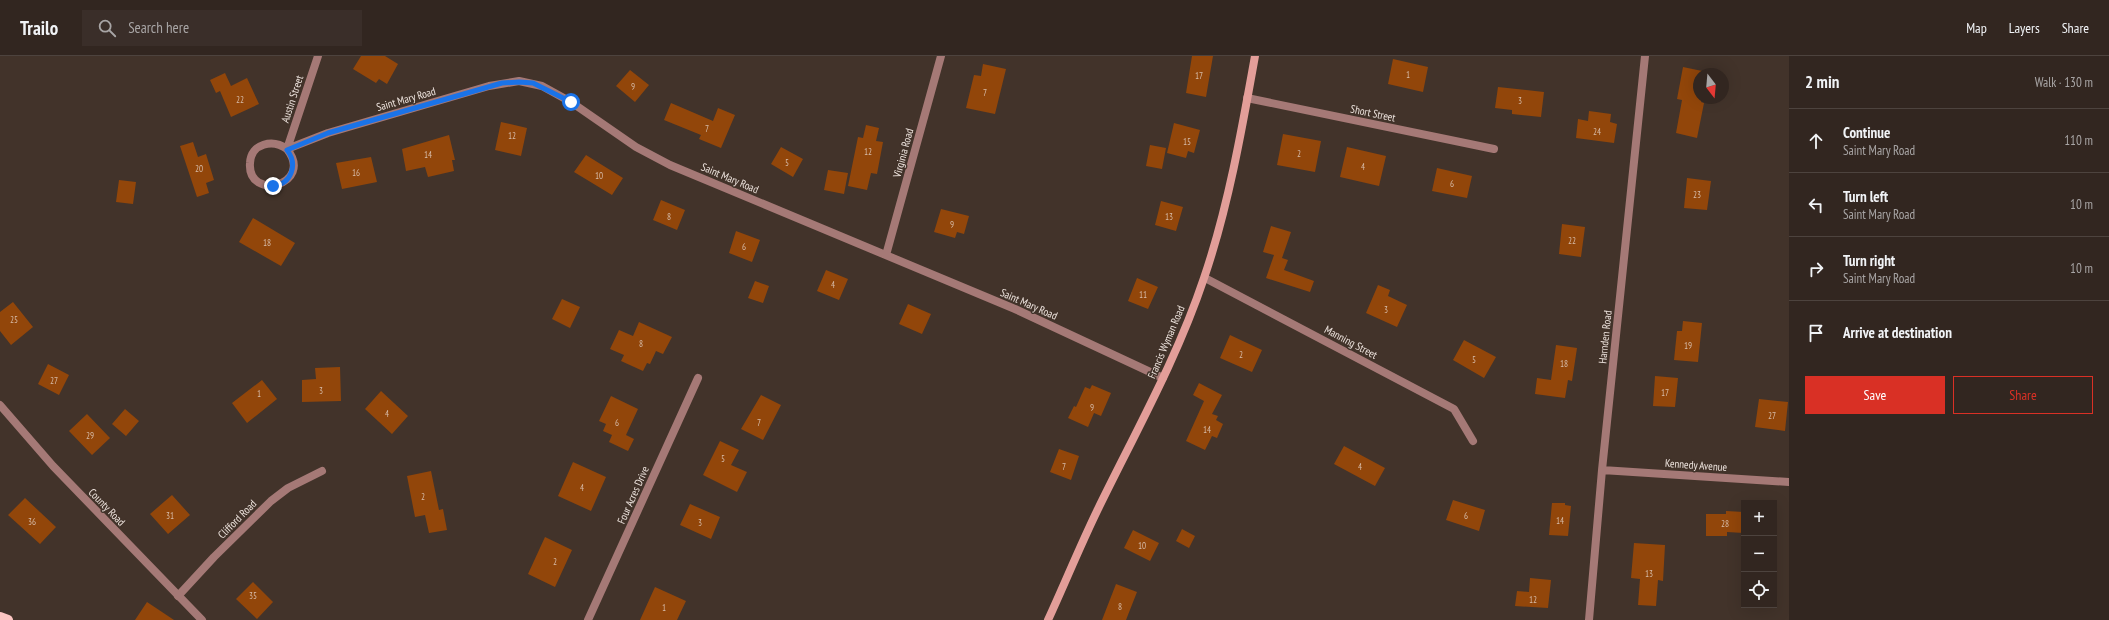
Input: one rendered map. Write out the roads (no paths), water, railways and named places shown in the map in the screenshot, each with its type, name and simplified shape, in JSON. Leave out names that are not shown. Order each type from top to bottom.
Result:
[{"type":"main road","name":"Francis Wyman Road","points":[[1048,620],[1098,508],[1163,378],[1185,328],[1204,278],[1226,196],[1255,56]]},
{"type":"main road","points":[[0,617],[8,620]]},
{"type":"street","name":"Austin Street","points":[[287,150],[318,56]]},
{"type":"street","name":"Virginia Road","points":[[886,255],[941,56]]},
{"type":"street","name":"Harnden Road","points":[[1589,620],[1602,470],[1645,56]]},
{"type":"street","name":"Saint Mary Road","points":[[287,150],[328,133],[489,86],[519,82],[533,83],[571,102],[622,138],[650,155],[1015,310],[1163,378]]},
{"type":"street","name":"Short Street","points":[[1247,98],[1494,149]]},
{"type":"street","points":[[269,143],[279,144],[287,150],[293,162],[292,171],[288,178],[281,184],[273,186],[264,185],[256,180],[251,172],[250,162],[256,149],[269,143]]},
{"type":"street","name":"Manning Street","points":[[1204,278],[1454,409],[1473,441]]},
{"type":"street","name":"Four Acres Drive","points":[[588,620],[698,378]]},
{"type":"street","name":"County Road","points":[[0,405],[58,471],[202,620]]},
{"type":"street","name":"Kennedy Avenue","points":[[1602,470],[1789,482]]},
{"type":"street","name":"Clifford Road","points":[[178,596],[214,557],[271,500],[288,488],[322,471]]}]
